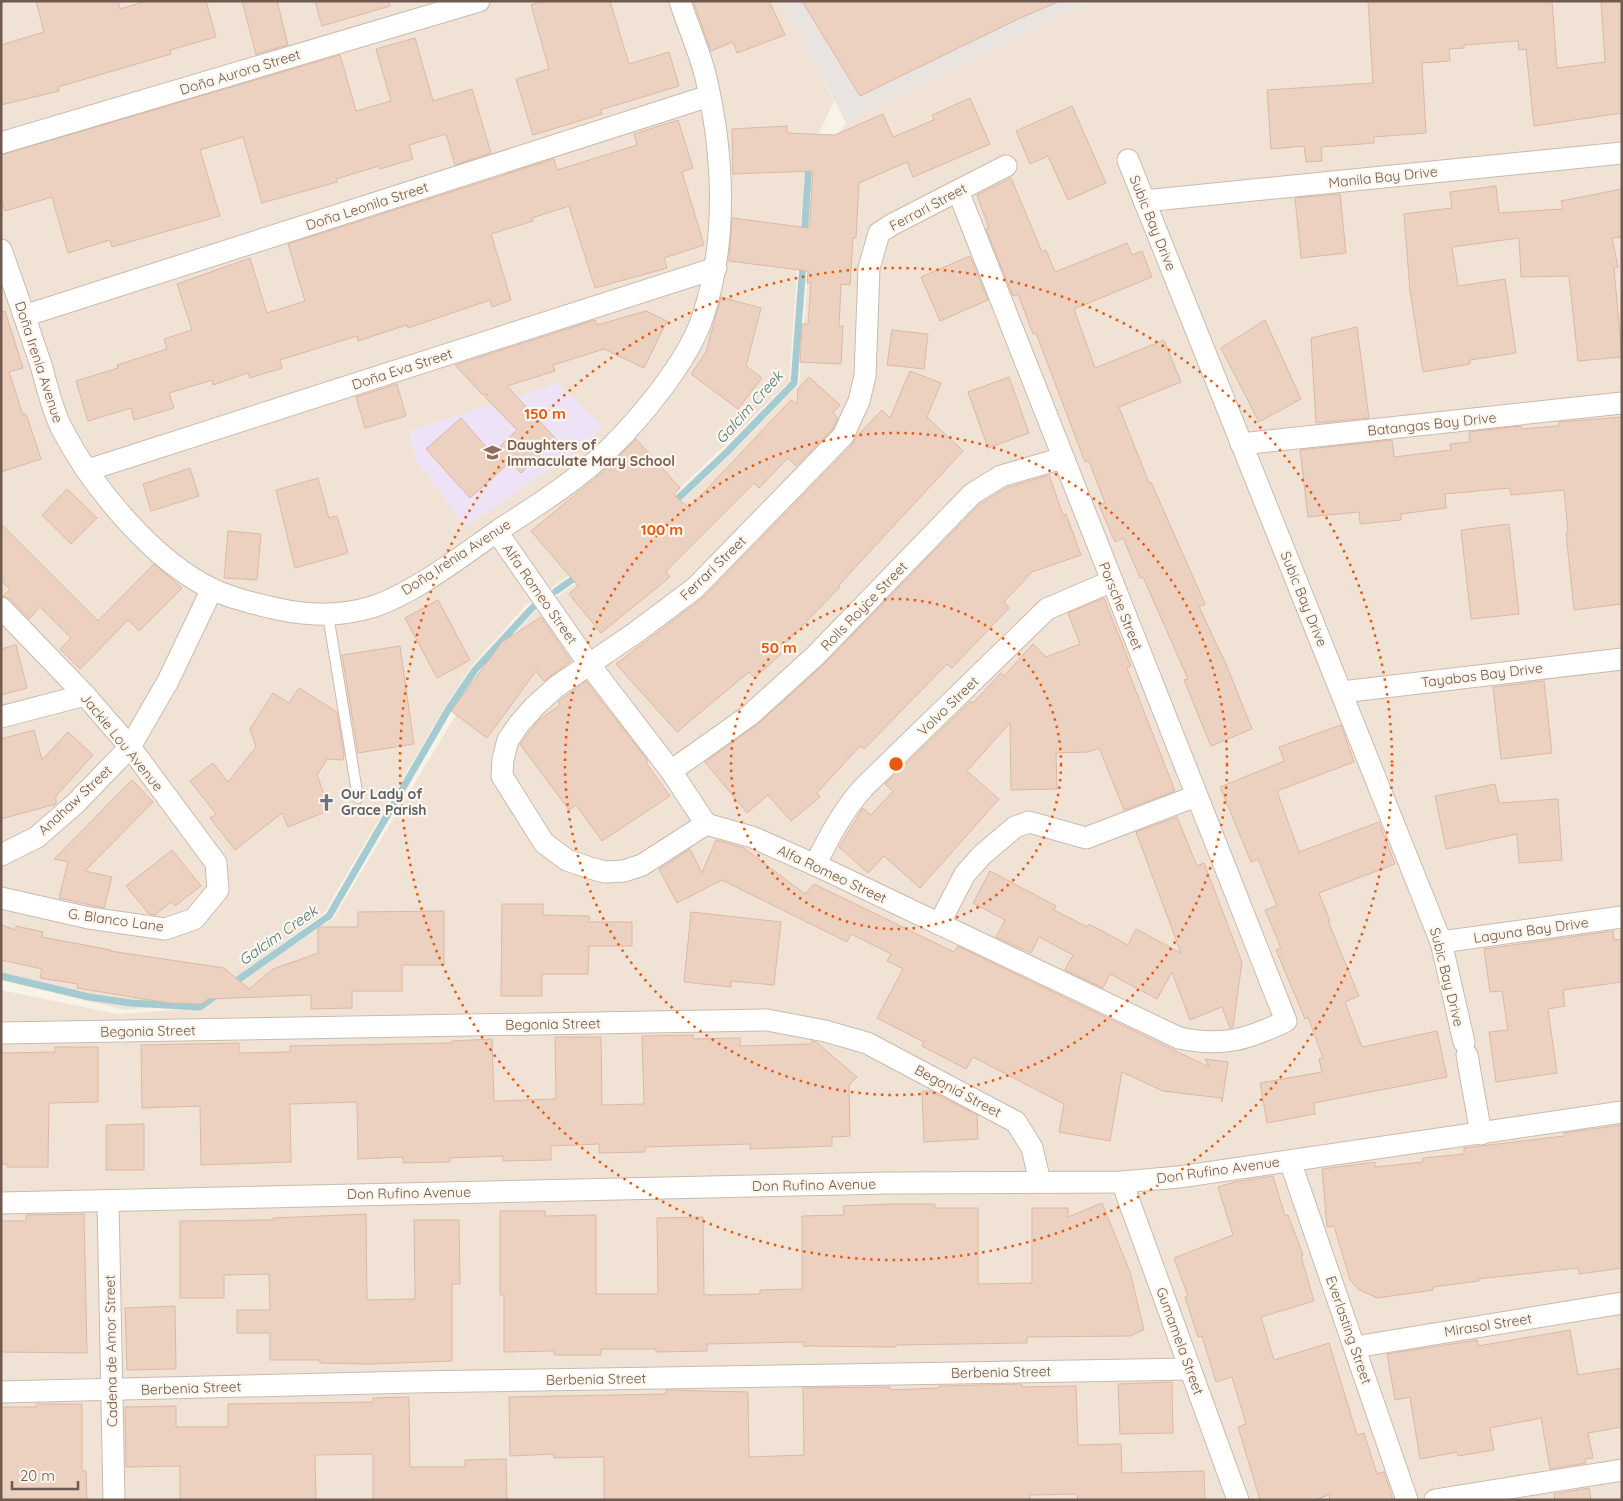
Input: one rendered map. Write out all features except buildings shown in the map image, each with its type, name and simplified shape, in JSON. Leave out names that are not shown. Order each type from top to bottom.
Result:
[{"type":"street","name":"Doña Aurora Street","points":[[1,143],[479,1]]},
{"type":"street","name":"Doña Irenia Avenue","points":[[1,250],[61,427],[88,470],[134,527],[157,550],[185,572],[212,589],[248,602],[294,612],[328,615],[372,607],[423,582],[568,482],[607,451],[645,409],[676,366],[701,322],[716,268],[721,190],[717,135],[705,76],[680,1]]},
{"type":"street","name":"Doña Leonila Street","points":[[24,316],[709,96]]},
{"type":"street","name":"Manila Bay Drive","points":[[1144,200],[1622,154]]},
{"type":"street","name":"Subic Bay Drive","points":[[1128,160],[1441,942],[1466,1049],[1481,1134]]},
{"type":"street","name":"Ferrari Street","points":[[706,824],[642,865],[624,871],[605,872],[568,860],[544,843],[502,776],[502,759],[508,740],[535,706],[556,687],[635,633],[695,588],[843,436],[859,401],[865,376],[869,268],[879,233],[1006,166]]},
{"type":"street","name":"Porsche Street","points":[[958,191],[1286,1021]]},
{"type":"street","name":"Doña Eva Street","points":[[88,470],[716,268]]},
{"type":"street","name":"Batangas Bay Drive","points":[[1242,444],[1622,403]]},
{"type":"street","name":"Rolls Royce Street","points":[[671,771],[750,716],[816,656],[972,494],[1001,476],[1063,458]]},
{"type":"street","name":"Alfa Romeo Street","points":[[497,532],[589,664],[671,771],[706,824],[731,829],[814,865],[1179,1038],[1200,1042],[1238,1040],[1286,1021]]},
{"type":"street","name":"Volvo Street","points":[[814,865],[846,807],[863,788],[1047,609],[1112,581]]},
{"type":"street","name":"Anahaw Street","points":[[1,855],[37,837],[76,803],[130,747],[168,681],[212,589]]},
{"type":"street","name":"Jackie Lou Avenue","points":[[1,608],[85,695],[130,747],[216,863],[218,890]]},
{"type":"street","name":"Tayabas Bay Drive","points":[[1342,692],[1622,659]]},
{"type":"street","points":[[1,717],[85,695]]},
{"type":"street","points":[[939,924],[965,874],[982,854],[1015,827],[1030,822],[1086,838],[1196,796]]},
{"type":"street","name":"G. Blanco Lane","points":[[1,898],[89,918],[165,929],[194,919],[218,890]]},
{"type":"street","name":"Laguna Bay Drive","points":[[1441,942],[1622,918]]},
{"type":"street","name":"Begonia Street","points":[[1,1033],[767,1020],[825,1031],[867,1043],[1016,1122],[1032,1148],[1040,1182]]},
{"type":"street","name":"Don Rufino Avenue","points":[[1,1203],[108,1202],[425,1192],[1122,1182],[1179,1177],[1622,1112]]},
{"type":"street","name":"Everlasting Street","points":[[1290,1160],[1407,1500]]},
{"type":"street","name":"Gumamela Street","points":[[1122,1182],[1238,1500]]},
{"type":"street","name":"Cadena de Amor Street","points":[[108,1202],[114,1500]]},
{"type":"street","name":"Mirasol Street","points":[[1355,1347],[1622,1303]]},
{"type":"street","name":"Berbenia Street","points":[[1,1392],[414,1382],[1190,1369]]},
{"type":"street","points":[[1435,1500],[1622,1470]]},
{"type":"lane","points":[[328,615],[358,798]]},
{"type":"shaded area","points":[[1,1],[783,1],[834,101],[805,162],[789,382],[631,534],[526,605],[472,666],[443,710],[324,913],[202,1002],[125,1010],[1,980]]},
{"type":"shaded area","points":[[783,1],[1090,1],[846,123]]},
{"type":"shaded area","points":[[1090,1],[1622,1],[1622,1500],[1,1500],[1,990],[118,1014],[199,1008],[333,919],[480,675],[534,612],[639,541],[730,455],[799,384],[817,166],[846,123]]},
{"type":"shaded area","name":"Daughters of Immaculate Mary School","points":[[558,383],[603,427],[581,447],[466,527],[416,460],[409,431]]},
{"type":"waterway","name":"Galcim Creek","points":[[804,237],[809,163]]},
{"type":"waterway","name":"Galcim Creek","points":[[671,505],[727,452],[794,383],[803,263]]},
{"type":"waterway","name":"Galcim Creek","points":[[556,591],[579,575]]},
{"type":"waterway","name":"Galcim Creek","points":[[232,984],[329,916],[448,710],[475,670],[534,606]]},
{"type":"waterway","name":"Galcim Creek","points":[[1,976],[89,997],[131,1003],[200,1007],[219,993]]},
{"type":"place","name":"Daughters of Immaculate Mary School","points":[[493,453]]},
{"type":"place","name":"Our Lady of Grace Parish","points":[[327,802]]}]
